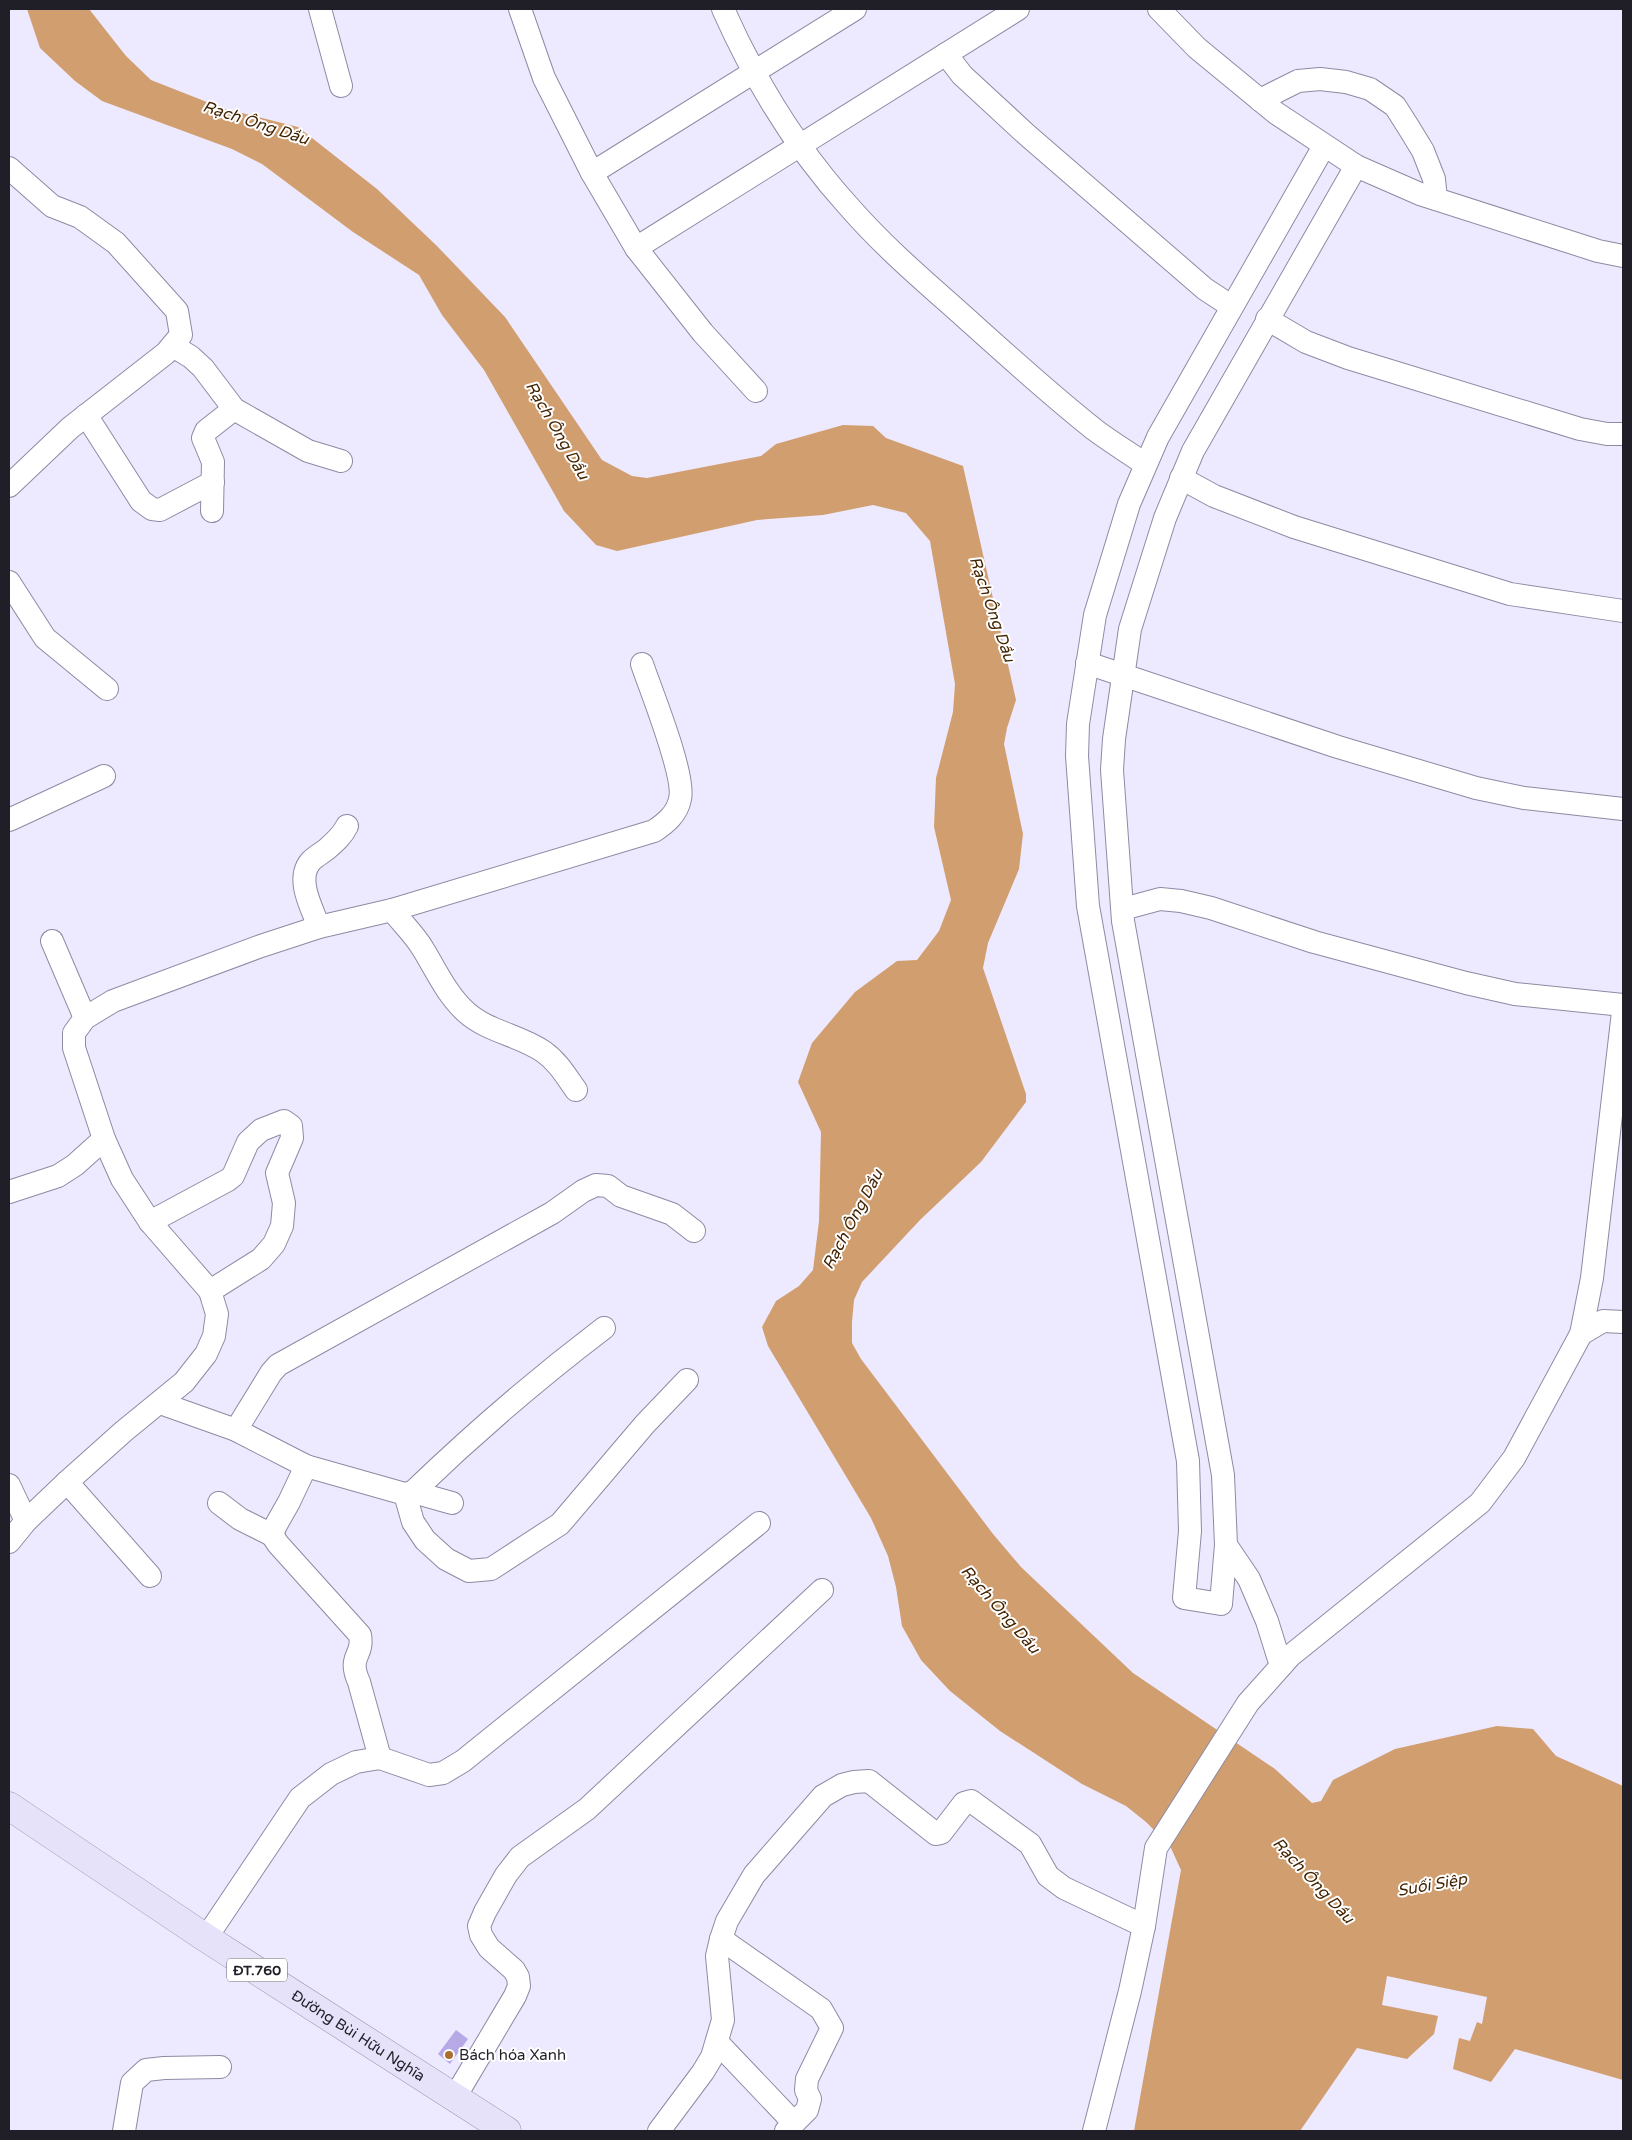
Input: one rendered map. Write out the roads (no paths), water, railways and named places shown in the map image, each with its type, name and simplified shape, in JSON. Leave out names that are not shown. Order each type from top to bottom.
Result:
[{"type":"main road","name":"Đường Bùi Hữu Nghĩa","points":[[9,1806],[206,1938],[507,2131]]},
{"type":"street","points":[[320,9],[340,86]]},
{"type":"street","points":[[520,9],[544,78],[592,173],[636,248],[681,307],[756,390]]},
{"type":"street","points":[[723,9],[736,38],[755,72],[800,146],[850,209],[881,240],[1045,388],[1096,430],[1145,464]]},
{"type":"street","points":[[592,173],[856,9]]},
{"type":"street","points":[[636,248],[1018,9]]},
{"type":"street","points":[[1159,9],[1197,48],[1276,114],[1356,166],[1436,199],[1598,251],[1623,256]]},
{"type":"street","points":[[946,54],[962,75],[1027,135],[1206,289],[1231,306]]},
{"type":"street","points":[[1260,100],[1298,81],[1320,79],[1370,89],[1394,106],[1423,151],[1434,179],[1436,199]]},
{"type":"street","points":[[1324,146],[1231,306],[1145,464],[1129,504],[1097,606],[1087,663],[1077,747],[1088,906],[1188,1460],[1190,1531],[1184,1598],[1221,1604],[1226,1545],[1223,1475],[1123,909],[1112,753],[1132,620],[1164,518],[1193,451],[1356,166]]},
{"type":"street","points":[[9,168],[52,206],[80,217],[116,243],[177,311],[181,335],[174,346],[13,472]]},
{"type":"street","points":[[1267,319],[1306,342],[1348,358],[1580,429],[1607,434],[1623,434]]},
{"type":"street","points":[[174,346],[191,357],[203,368],[234,409],[308,452],[341,461]]},
{"type":"street","points":[[212,512],[213,462],[203,438],[206,431],[234,409]]},
{"type":"street","points":[[86,415],[141,501],[147,506],[160,510],[213,482]]},
{"type":"street","points":[[1181,478],[1214,496],[1262,516],[1510,594],[1623,611]]},
{"type":"street","points":[[9,582],[45,638],[107,689]]},
{"type":"street","points":[[1087,663],[1338,747],[1476,788],[1524,798],[1623,809]]},
{"type":"street","points":[[9,1542],[26,1521],[67,1482],[184,1382],[206,1354],[214,1336],[217,1314],[210,1291],[150,1222],[122,1179],[104,1139],[74,1048],[74,1033],[85,1018],[113,1001],[261,946],[319,927],[392,910],[654,831],[670,820],[681,799],[677,767],[642,664]]},
{"type":"street","points":[[9,820],[104,776]]},
{"type":"street","points":[[319,927],[307,896],[304,880],[306,872],[311,861],[339,838],[347,826]]},
{"type":"street","points":[[1123,909],[1160,899],[1180,901],[1211,908],[1314,942],[1466,983],[1515,994],[1623,1005]]},
{"type":"street","points":[[392,910],[423,948],[436,973],[466,1012],[490,1028],[516,1038],[543,1052],[558,1065],[576,1090]]},
{"type":"street","points":[[52,941],[85,1018]]},
{"type":"street","points":[[1094,2131],[1128,2001],[1144,1926],[1156,1848],[1248,1703],[1290,1656],[1480,1503],[1514,1458],[1581,1334],[1592,1278],[1623,1012]]},
{"type":"street","points":[[150,1222],[233,1176],[248,1142],[261,1130],[284,1121],[292,1126],[292,1138],[277,1173],[284,1203],[282,1226],[274,1244],[261,1259],[210,1291]]},
{"type":"street","points":[[9,1192],[58,1176],[75,1165],[104,1139]]},
{"type":"street","points":[[236,1430],[270,1373],[278,1364],[552,1213],[583,1191],[596,1185],[608,1186],[621,1196],[672,1214],[694,1231]]},
{"type":"street","points":[[1581,1334],[1604,1321],[1623,1322]]},
{"type":"street","points":[[408,1493],[558,1363],[604,1328]]},
{"type":"street","points":[[408,1493],[413,1522],[425,1540],[446,1559],[469,1571],[491,1569],[560,1524],[646,1424],[687,1380]]},
{"type":"street","points":[[1175,1389],[1206,1380]]},
{"type":"street","points":[[160,1402],[236,1430],[306,1466],[452,1503]]},
{"type":"street","points":[[272,1536],[306,1466]]},
{"type":"street","points":[[67,1482],[150,1576]]},
{"type":"street","points":[[9,1485],[26,1521]]},
{"type":"street","points":[[219,1503],[240,1519],[272,1536],[360,1635],[362,1646],[354,1661],[354,1670],[380,1758]]},
{"type":"street","points":[[206,1938],[300,1798],[331,1774],[356,1762],[380,1758],[429,1775],[443,1773],[463,1761],[759,1523]]},
{"type":"street","points":[[1226,1545],[1249,1579],[1267,1621],[1281,1666]]},
{"type":"street","points":[[455,2097],[515,1996],[518,1986],[518,1977],[514,1970],[489,1948],[481,1935],[479,1926],[506,1875],[520,1858],[587,1809],[822,1590]]},
{"type":"street","points":[[659,2131],[704,2072],[717,2042],[723,2020],[717,1956],[727,1921],[754,1875],[823,1796],[842,1785],[869,1781],[936,1834],[941,1833],[964,1803],[971,1801],[1030,1844],[1048,1876],[1064,1888],[1144,1926]]},
{"type":"street","points":[[717,2042],[790,2127],[807,2110],[810,2099],[806,2090],[807,2079],[832,2028],[821,2009],[721,1939]]},
{"type":"street","points":[[124,2131],[132,2084],[146,2070],[220,2067]]},
{"type":"water","points":[[27,9],[89,9],[126,56],[151,80],[222,108],[298,127],[377,189],[437,246],[505,317],[602,460],[632,476],[647,478],[761,456],[776,444],[843,425],[873,426],[886,438],[963,466],[1016,700],[1004,744],[1023,834],[1019,869],[988,943],[983,968],[1026,1094],[1026,1102],[981,1162],[920,1220],[862,1282],[854,1300],[852,1343],[861,1359],[993,1534],[1021,1567],[1133,1673],[1275,1769],[1312,1803],[1321,1801],[1333,1780],[1395,1749],[1497,1726],[1533,1729],[1556,1756],[1623,1786],[1623,2080],[1515,2049],[1491,2082],[1453,2069],[1459,2038],[1470,2041],[1477,2022],[1482,2024],[1487,1997],[1387,1976],[1382,2005],[1438,2016],[1434,2034],[1407,2059],[1357,2048],[1300,2131],[1134,2131],[1181,1870],[1170,1846],[1146,1822],[1126,1806],[1082,1784],[1000,1731],[950,1691],[921,1660],[902,1626],[896,1587],[888,1556],[871,1518],[768,1346],[762,1327],[776,1301],[799,1286],[813,1270],[819,1221],[821,1132],[798,1082],[812,1043],[855,992],[897,961],[917,960],[939,931],[951,900],[934,827],[936,778],[953,712],[955,684],[930,541],[906,513],[873,505],[823,515],[757,520],[617,551],[596,545],[564,511],[484,370],[442,315],[419,275],[353,232],[262,164],[232,149],[102,101],[75,81],[40,48]]},
{"type":"place","name":"Bách hóa Xanh","points":[[449,2055]]},
{"type":"water label","name":"Rạch Ông Dầu","points":[[256,122]]},
{"type":"water label","name":"Rạch Ông Dầu","points":[[558,430]]},
{"type":"water label","name":"Rạch Ông Dầu","points":[[993,609]]},
{"type":"water label","name":"Rạch Ông Dầu","points":[[852,1219]]},
{"type":"water label","name":"Rạch Ông Dầu","points":[[1001,1609]]},
{"type":"water label","name":"Rạch Ông Dầu","points":[[1314,1880]]},
{"type":"water label","name":"Suối Siệp","points":[[1432,1884]]}]
